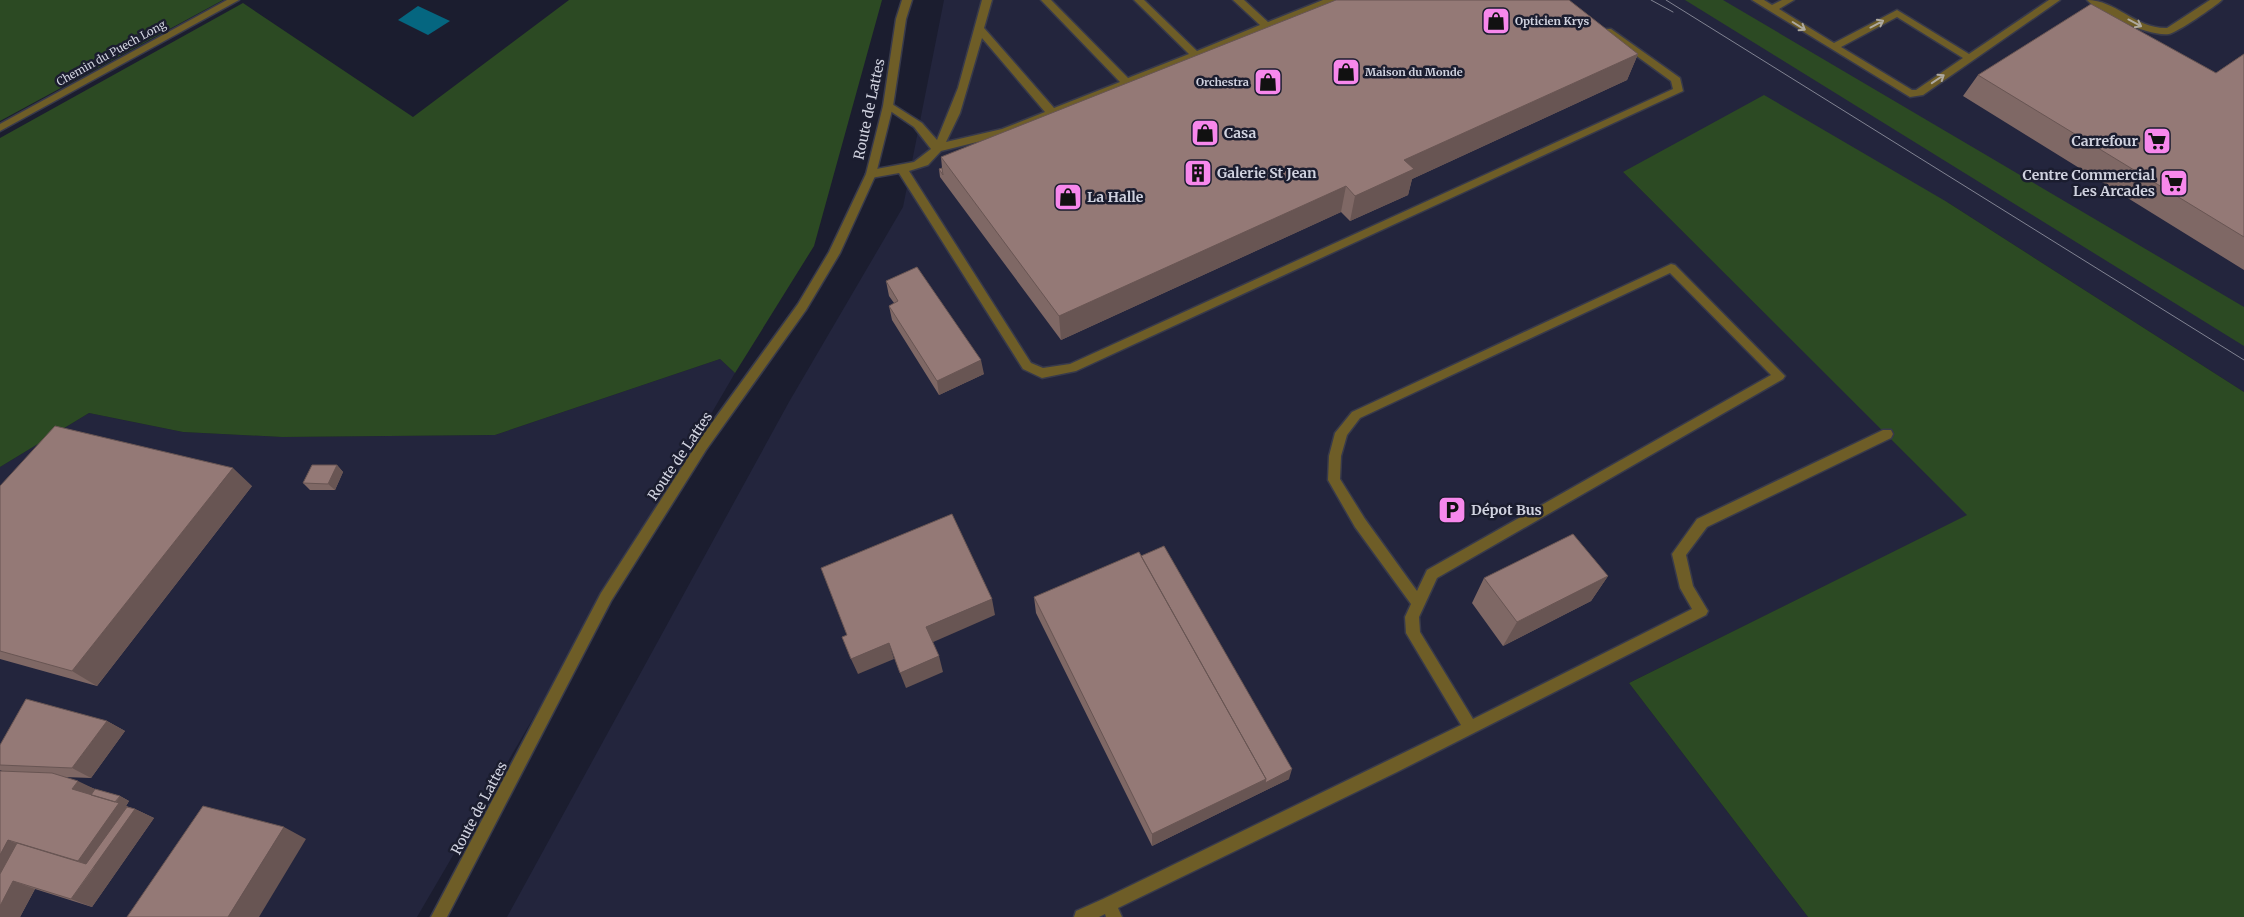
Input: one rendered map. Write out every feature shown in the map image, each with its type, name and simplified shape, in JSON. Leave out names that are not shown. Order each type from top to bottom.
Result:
[{"type":"street","name":"Chemin du Puech Long","points":[[0,128],[234,0]]},
{"type":"street","name":"Route de Lattes","points":[[439,917],[606,597],[702,446],[802,307],[834,253],[871,174],[888,106],[901,19],[907,0]]},
{"type":"street","points":[[871,174],[902,169],[925,162],[937,148],[954,114],[987,0]]},
{"type":"street","points":[[1046,0],[1127,83]]},
{"type":"street","points":[[1139,0],[1196,55]]},
{"type":"street","points":[[1238,0],[1266,26]]},
{"type":"street","points":[[937,148],[1005,132],[1331,0]]},
{"type":"street","points":[[1757,0],[1910,94],[1919,92],[2055,0]]},
{"type":"street","points":[[1772,9],[1789,0]]},
{"type":"street","points":[[2092,0],[2147,29],[2160,32],[2169,31],[2217,0]]},
{"type":"street","points":[[1834,47],[1897,13],[1969,58]]},
{"type":"street","points":[[902,169],[1027,366],[1042,372],[1072,368],[1678,91],[1676,80],[1597,23]]},
{"type":"street","points":[[979,28],[1052,113]]},
{"type":"street","points":[[888,106],[918,124],[937,148]]},
{"type":"street","points":[[1419,604],[1360,523],[1334,480],[1335,456],[1341,433],[1356,415],[1671,268],[1779,376],[1432,574],[1419,604],[1412,617],[1413,633],[1470,727]]},
{"type":"street","points":[[1082,917],[1111,911],[1701,611],[1687,588],[1679,554],[1702,523],[1887,434]]},
{"type":"shaded area","points":[[944,0],[2244,0],[2244,392],[1947,202],[1623,172],[1968,515],[1629,683],[1808,917],[507,917],[789,402],[903,207]]},
{"type":"shaded area","points":[[418,6],[450,21],[428,35],[398,20]]},
{"type":"shaded area","points":[[720,359],[735,373],[417,917],[0,917],[0,467],[89,413],[183,432],[282,437],[495,435]]},
{"type":"green space","points":[[0,0],[223,0],[0,121]]},
{"type":"green space","points":[[569,0],[882,0],[814,246],[735,373],[720,359],[495,435],[282,437],[183,432],[89,413],[0,467],[0,138],[243,3],[413,117]]},
{"type":"green space","points":[[1685,0],[1723,0],[2244,307],[2244,346]]},
{"type":"green space","points":[[1764,95],[1947,202],[2244,392],[2244,917],[1808,917],[1629,683],[1967,515],[1623,172]]},
{"type":"building","name":"Galerie St Jean","points":[[1336,0],[1569,0],[1638,54],[1404,160],[1414,169],[1355,196],[1346,186],[1059,316],[941,157]]},
{"type":"building","name":"Centre Commercial Les Arcades","points":[[2091,4],[2216,73],[2244,54],[2244,237],[1978,75]]},
{"type":"building","points":[[917,267],[981,360],[937,381],[889,306],[898,301],[886,281]]},
{"type":"building","points":[[55,426],[233,468],[72,671],[0,651],[0,486]]},
{"type":"building","points":[[312,465],[337,465],[328,484],[303,483]]},
{"type":"building","points":[[952,514],[992,599],[926,627],[939,656],[900,673],[889,643],[851,659],[842,637],[847,635],[821,568]]},
{"type":"building","points":[[1573,534],[1608,576],[1517,622],[1484,578]]},
{"type":"building","points":[[1164,546],[1292,769],[1265,783],[1266,779],[1141,556]]},
{"type":"building","points":[[1139,552],[1266,779],[1152,834],[1034,597]]},
{"type":"building","points":[[26,699],[107,721],[72,768],[0,765],[0,745]]},
{"type":"building","points":[[0,771],[52,773],[78,781],[72,789],[119,803],[78,861],[8,840],[0,855]]},
{"type":"building","points":[[95,789],[120,796],[115,802],[91,795]]},
{"type":"building","points":[[203,806],[284,827],[228,917],[127,917]]},
{"type":"building","points":[[127,807],[135,809],[71,899],[13,881],[0,906],[0,874],[17,843],[86,864]]},
{"type":"tram line","points":[[1651,0],[1673,12]]},
{"type":"tram line","points":[[1666,0],[2244,360]]},
{"type":"place","name":"Opticien Krys","points":[[1496,21]]},
{"type":"place","name":"Maison du Monde","points":[[1346,72]]},
{"type":"place","name":"Orchestra","points":[[1268,82]]},
{"type":"place","name":"Casa","points":[[1205,133]]},
{"type":"place","name":"Carrefour","points":[[2157,141]]},
{"type":"place","name":"Galerie St Jean","points":[[1198,173]]},
{"type":"place","name":"Centre Commercial Les Arcades","points":[[2174,183]]},
{"type":"place","name":"La Halle","points":[[1068,197]]},
{"type":"place","name":"Dépot Bus","points":[[1452,510]]}]
